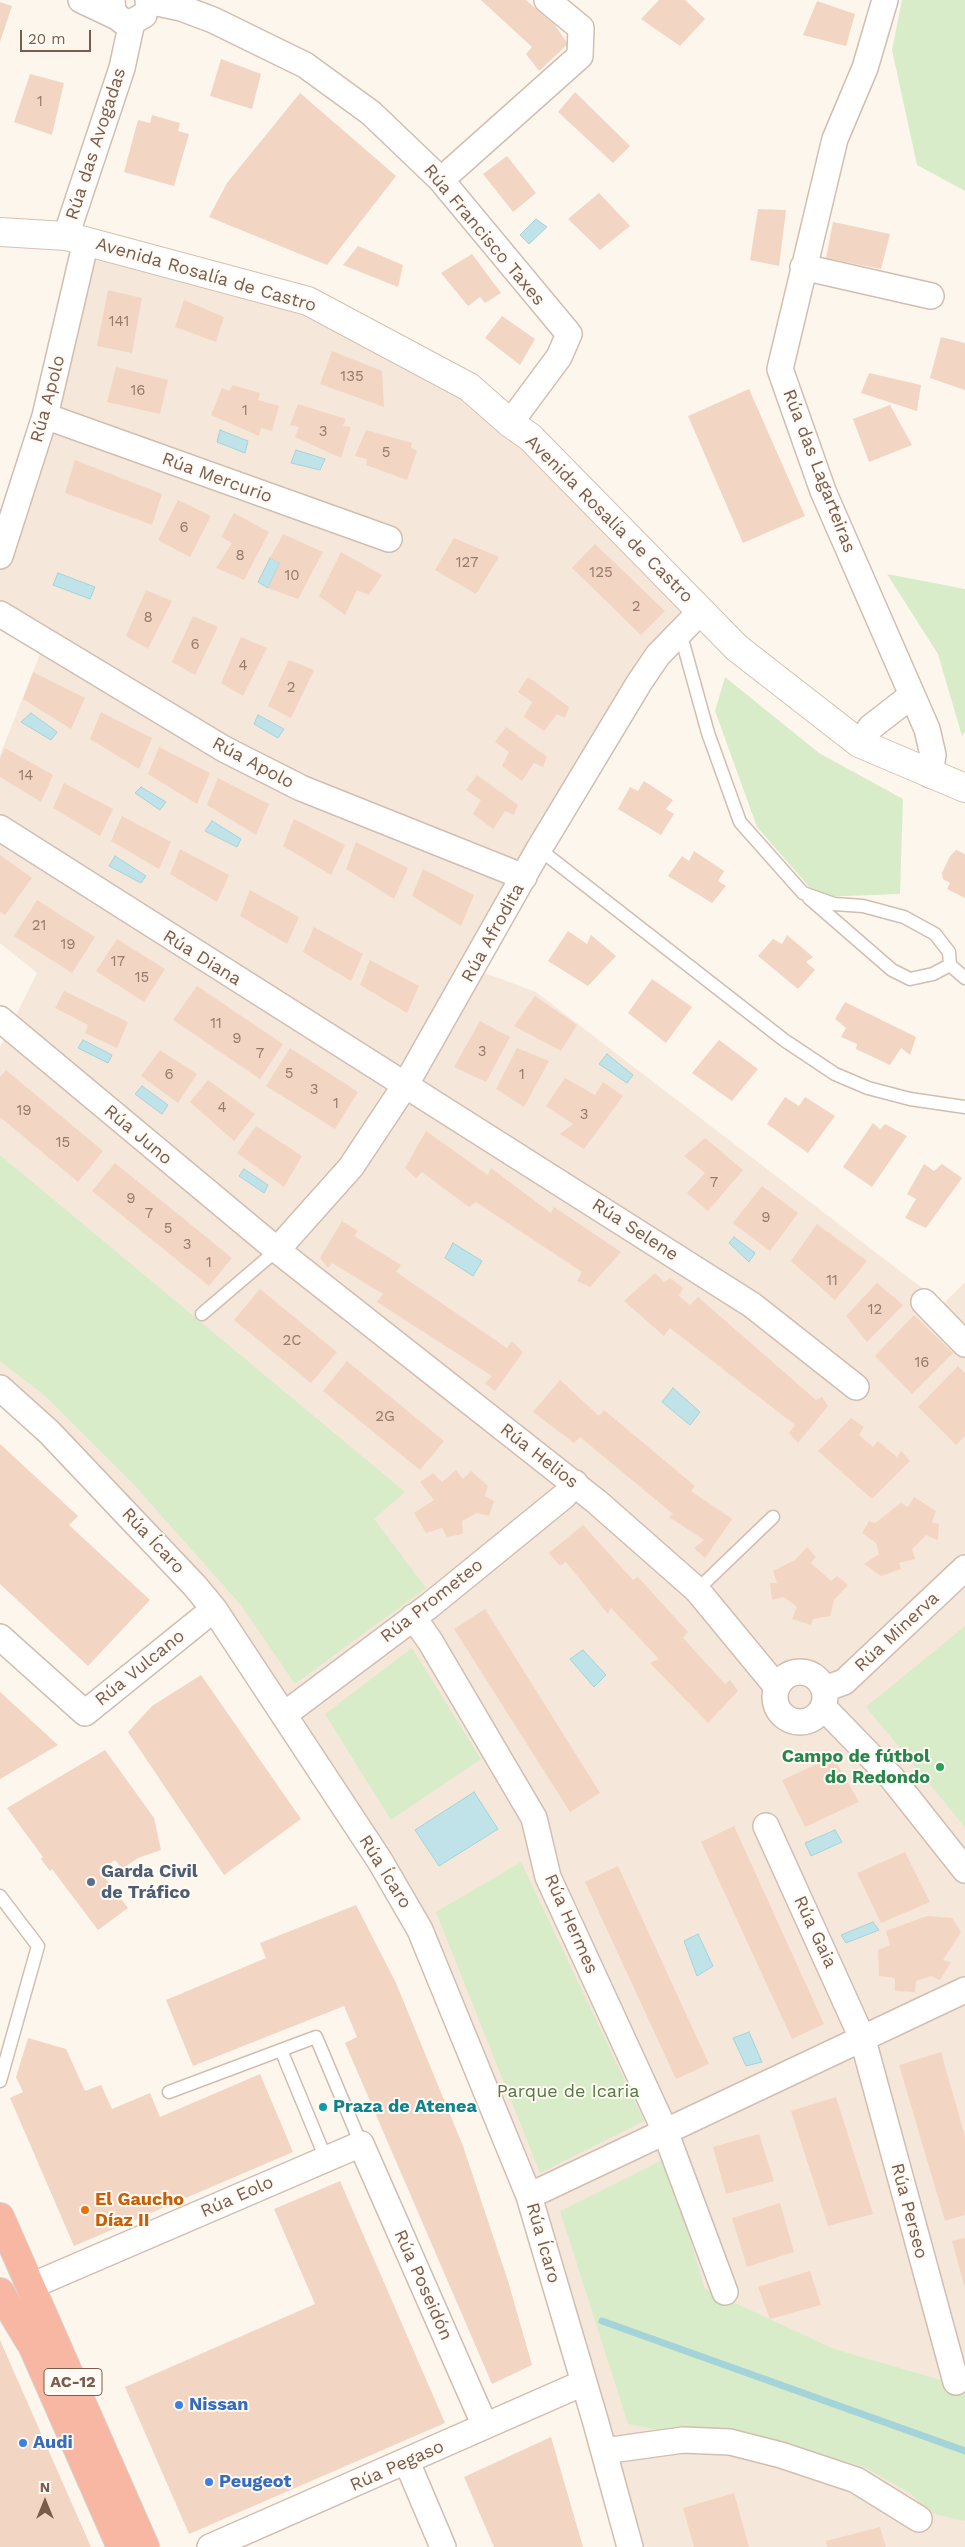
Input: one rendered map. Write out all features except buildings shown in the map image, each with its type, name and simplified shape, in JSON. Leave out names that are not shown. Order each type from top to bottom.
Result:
[{"type":"highway","name":"AC-12","points":[[0,2216],[145,2547]]},
{"type":"highway","name":"AC-12","points":[[0,2292],[33,2347],[121,2547]]},
{"type":"street","points":[[81,0],[120,13]]},
{"type":"street","points":[[441,180],[580,56],[581,28],[548,0]]},
{"type":"street","name":"Rúa das Lagarteiras","points":[[885,0],[865,68],[835,139],[780,369],[823,491],[902,667],[911,696],[927,730],[933,755],[930,775]]},
{"type":"street","name":"Rúa das Avogadas","points":[[76,238],[122,68],[120,13],[145,14],[147,1]]},
{"type":"street","name":"Rúa Francisco Taxes","points":[[147,1],[181,8],[213,20],[305,65],[371,113],[441,180],[569,334],[559,358],[510,422]]},
{"type":"street","name":"Avenida Rosalía de Castro","points":[[0,232],[76,238],[308,301],[470,387],[530,437],[737,648],[860,743],[930,775],[965,788]]},
{"type":"street","name":"Rúa Apolo","points":[[0,556],[45,416],[76,238]]},
{"type":"street","points":[[803,267],[931,296]]},
{"type":"street","name":"Rúa Mercurio","points":[[45,416],[389,540]]},
{"type":"street","name":"Rúa Afrodita","points":[[277,1250],[351,1166],[406,1084],[539,849],[639,683],[658,654],[701,611]]},
{"type":"street","name":"Rúa Apolo","points":[[0,614],[224,749],[301,788],[524,877]]},
{"type":"street","points":[[860,743],[871,727],[911,696]]},
{"type":"street","name":"Rúa Diana","points":[[0,828],[204,959],[406,1084]]},
{"type":"street","name":"Rúa Juno","points":[[0,1019],[277,1250]]},
{"type":"street","name":"Rúa Selene","points":[[406,1084],[752,1304],[856,1387]]},
{"type":"street","name":"Rúa Helios","points":[[277,1250],[575,1483],[697,1590],[777,1687]]},
{"type":"street","points":[[924,1302],[965,1344]]},
{"type":"street","name":"Rúa Ícaro","points":[[0,1388],[49,1432],[195,1586],[214,1609],[285,1714],[380,1861],[420,1930],[528,2196],[604,2451],[630,2547]]},
{"type":"street","name":"Rúa Prometeo","points":[[285,1714],[413,1617],[564,1496],[575,1483]]},
{"type":"street","name":"Rúa Minerva","points":[[824,1698],[844,1682],[965,1568]]},
{"type":"street","name":"Rúa Vulcano","points":[[0,1637],[85,1713],[214,1609]]},
{"type":"street","name":"Rúa Hermes","points":[[413,1617],[430,1641],[534,1818],[548,1877],[665,2131]]},
{"type":"street","points":[[824,1698],[815,1718],[807,1722],[794,1722],[786,1718],[776,1704],[777,1687],[785,1676],[802,1672],[811,1674],[820,1681],[824,1698],[892,1778],[965,1870]]},
{"type":"street","name":"Rúa Gaia","points":[[766,1826],[863,2040]]},
{"type":"street","points":[[528,2196],[863,2040],[965,1990]]},
{"type":"street","name":"Rúa Perseo","points":[[863,2040],[956,2382]]},
{"type":"street","points":[[665,2131],[725,2292]]},
{"type":"street","name":"Rúa Eolo","points":[[31,2286],[361,2144]]},
{"type":"street","name":"Rúa Poseidón","points":[[361,2144],[485,2426]]},
{"type":"street","name":"Rúa Pegaso","points":[[210,2547],[583,2383]]},
{"type":"street","points":[[604,2451],[684,2440],[730,2442],[781,2455],[856,2480],[919,2519]]},
{"type":"street","points":[[407,2462],[443,2547]]},
{"type":"lane","points":[[680,632],[708,733],[740,822],[803,893],[892,970],[910,978],[933,974],[950,965]]},
{"type":"lane","points":[[539,849],[784,1040],[835,1074],[868,1088],[910,1099],[965,1107]]},
{"type":"lane","points":[[803,893],[834,904],[863,906],[904,918],[935,934],[949,952],[950,965],[965,978]]},
{"type":"lane","points":[[202,1314],[277,1250]]},
{"type":"lane","points":[[697,1590],[774,1517]]},
{"type":"lane","points":[[0,1896],[38,1946],[0,2081]]},
{"type":"lane","points":[[169,2092],[316,2037],[361,2144]]},
{"type":"lane","points":[[281,2050],[326,2159]]},
{"type":"shaded area","points":[[88,240],[249,281],[513,424],[701,614],[659,660],[474,969],[536,992],[943,1304],[965,1282],[965,2547],[628,2547],[586,2382],[409,1894],[221,1611],[0,1383],[0,1047],[37,973],[0,943],[0,755],[44,644],[0,613],[0,560]]},
{"type":"green space","points":[[902,0],[965,0],[965,191],[917,165],[892,50]]},
{"type":"green space","points":[[887,574],[965,589],[965,732],[962,736],[938,654]]},
{"type":"green space","points":[[725,677],[819,753],[903,799],[900,894],[818,897],[757,827],[715,711]]},
{"type":"green space","points":[[0,1155],[405,1492],[374,1519],[426,1588],[295,1684],[241,1605],[136,1487],[44,1395],[0,1361]]},
{"type":"green space","name":"Campo de fútbol do Redondo","points":[[965,1626],[965,1827],[866,1707]]},
{"type":"green space","points":[[412,1648],[481,1759],[391,1820],[325,1714]]},
{"type":"green space","name":"Parque de Icaria","points":[[521,1862],[644,2121],[540,2173],[436,1912]]},
{"type":"green space","points":[[666,2158],[705,2289],[834,2349],[965,2387],[965,2521],[930,2513],[910,2493],[862,2466],[709,2427],[659,2430],[628,2424],[560,2211]]},
{"type":"water","points":[[536,219],[547,227],[529,244],[520,235]]},
{"type":"water","points":[[220,430],[248,441],[245,453],[217,442]]},
{"type":"water","points":[[296,450],[325,459],[320,470],[291,463]]},
{"type":"water","points":[[270,558],[280,563],[268,588],[258,582]]},
{"type":"water","points":[[58,573],[95,587],[90,599],[53,585]]},
{"type":"water","points":[[31,713],[57,732],[51,740],[21,722]]},
{"type":"water","points":[[258,715],[284,729],[278,738],[254,724]]},
{"type":"water","points":[[141,787],[166,802],[160,810],[135,793]]},
{"type":"water","points":[[212,821],[241,839],[237,847],[205,831]]},
{"type":"water","points":[[115,856],[146,876],[141,883],[109,866]]},
{"type":"water","points":[[83,1040],[112,1055],[108,1063],[78,1048]]},
{"type":"water","points":[[607,1054],[633,1075],[627,1083],[599,1064]]},
{"type":"water","points":[[142,1086],[168,1105],[162,1114],[135,1094]]},
{"type":"water","points":[[244,1169],[268,1185],[264,1193],[239,1176]]},
{"type":"water","points":[[734,1237],[755,1253],[749,1262],[729,1243]]},
{"type":"water","points":[[453,1243],[482,1261],[473,1276],[445,1258]]},
{"type":"water","points":[[673,1388],[700,1412],[690,1425],[662,1402]]},
{"type":"water","points":[[583,1650],[606,1675],[594,1687],[570,1659]]},
{"type":"water","points":[[474,1792],[498,1829],[439,1866],[415,1830]]},
{"type":"water","points":[[835,1830],[842,1842],[811,1856],[805,1843]]},
{"type":"water","points":[[873,1922],[879,1930],[846,1943],[841,1935]]},
{"type":"water","points":[[698,1934],[713,1966],[697,1976],[684,1941]]},
{"type":"water","points":[[749,2032],[762,2062],[746,2066],[733,2038]]},
{"type":"waterway","points":[[602,2321],[965,2451]]},
{"type":"place","name":"Campo de fútbol do Redondo","points":[[940,1767]]},
{"type":"place","name":"Garda Civil de Tráfico","points":[[91,1882]]},
{"type":"place","name":"Praza de Atenea","points":[[323,2107]]},
{"type":"place","name":"El Gaucho Díaz II","points":[[85,2210]]},
{"type":"place","name":"Nissan","points":[[179,2405]]},
{"type":"place","name":"Audi","points":[[23,2443]]},
{"type":"place","name":"Peugeot","points":[[209,2482]]}]
